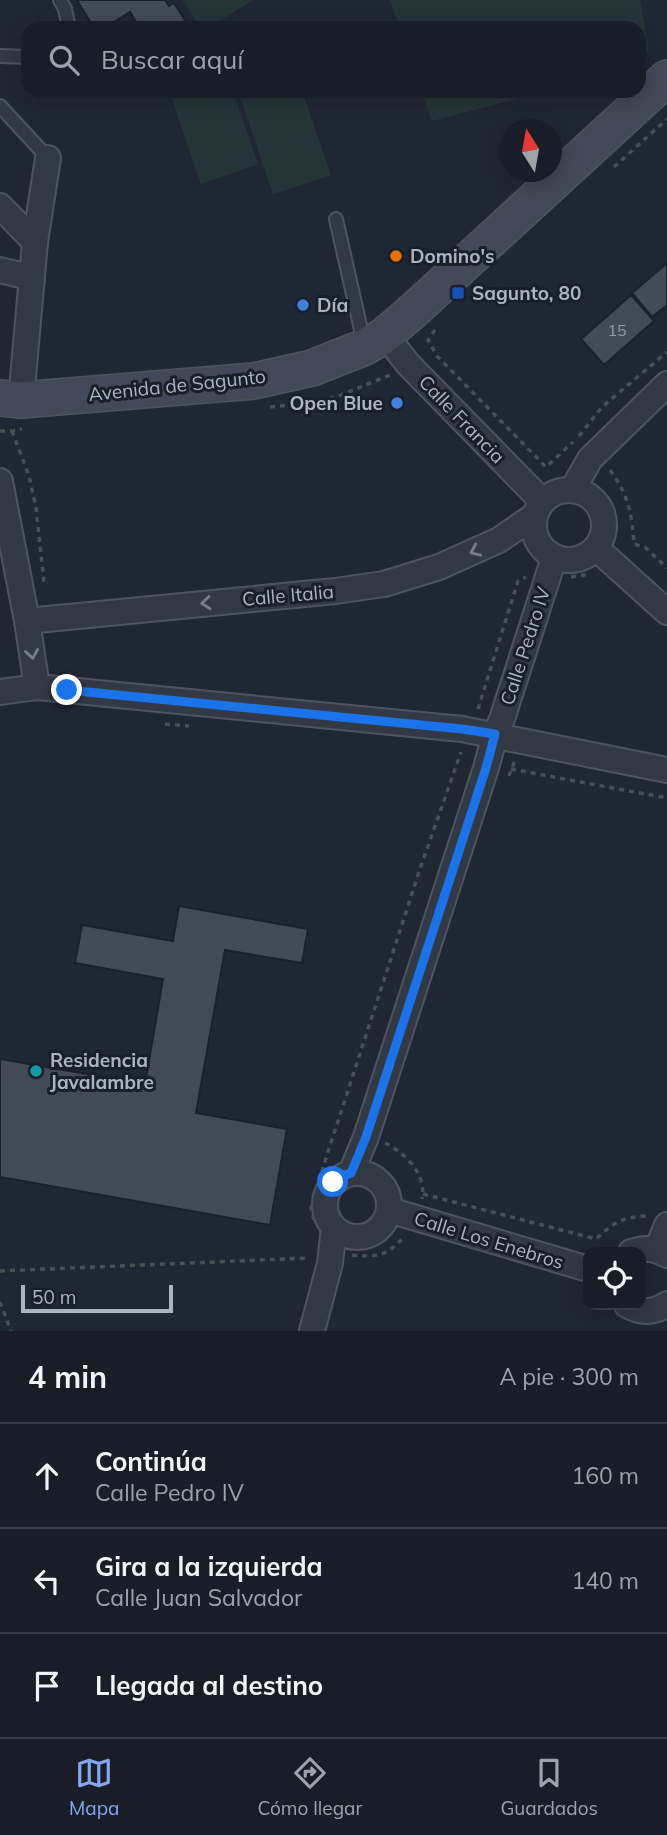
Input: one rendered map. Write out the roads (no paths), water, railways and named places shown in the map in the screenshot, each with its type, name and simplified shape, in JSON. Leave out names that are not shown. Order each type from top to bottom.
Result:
[{"type":"main road","name":"Avenida de Sagunto","points":[[646,97],[667,78]]},
{"type":"main road","name":"Avenida de Sagunto","points":[[10,399],[254,381],[312,368],[375,341],[645,98]]},
{"type":"street","points":[[10,399],[32,278],[48,158]]},
{"type":"street","points":[[0,206],[35,242]]},
{"type":"street","points":[[0,270],[32,278]]},
{"type":"street","name":"Calle Francia","points":[[375,341],[408,364],[538,509]]},
{"type":"street","points":[[573,489],[590,459],[667,384]]},
{"type":"street","points":[[0,481],[37,687]]},
{"type":"street","points":[[573,489],[593,498],[604,517],[604,528],[602,539],[587,556],[565,561],[544,551],[536,540],[533,529],[538,509],[551,494],[573,489]]},
{"type":"street","name":"Calle Italia","points":[[27,621],[384,584],[439,567],[499,540],[538,509]]},
{"type":"street","points":[[596,548],[667,612]]},
{"type":"street","name":"Calle Pedro IV","points":[[351,1173],[371,1125],[554,558]]},
{"type":"street","points":[[0,692],[37,687],[462,729],[667,770]]},
{"type":"street","points":[[312,1331],[330,1263],[325,1228],[328,1220],[325,1200],[328,1191],[333,1182],[341,1177],[361,1172],[371,1175],[386,1190],[389,1210],[386,1220],[372,1234],[352,1237],[325,1228]]},
{"type":"street","name":"Calle Los Enebros","points":[[389,1210],[583,1268]]},
{"type":"street","points":[[646,1248],[664,1239]]},
{"type":"lane","points":[[60,0],[67,21]]},
{"type":"lane","points":[[0,56],[21,57]]},
{"type":"lane","points":[[0,106],[48,158]]},
{"type":"lane","points":[[336,219],[375,341]]},
{"type":"place","name":"Domino's","points":[[396,256]]},
{"type":"place","name":"Sagunto, 80","points":[[458,293]]},
{"type":"place","name":"Día","points":[[303,305]]},
{"type":"place","name":"Open Blue","points":[[397,403]]},
{"type":"place","name":"Residencia Javalambre","points":[[36,1071]]}]
